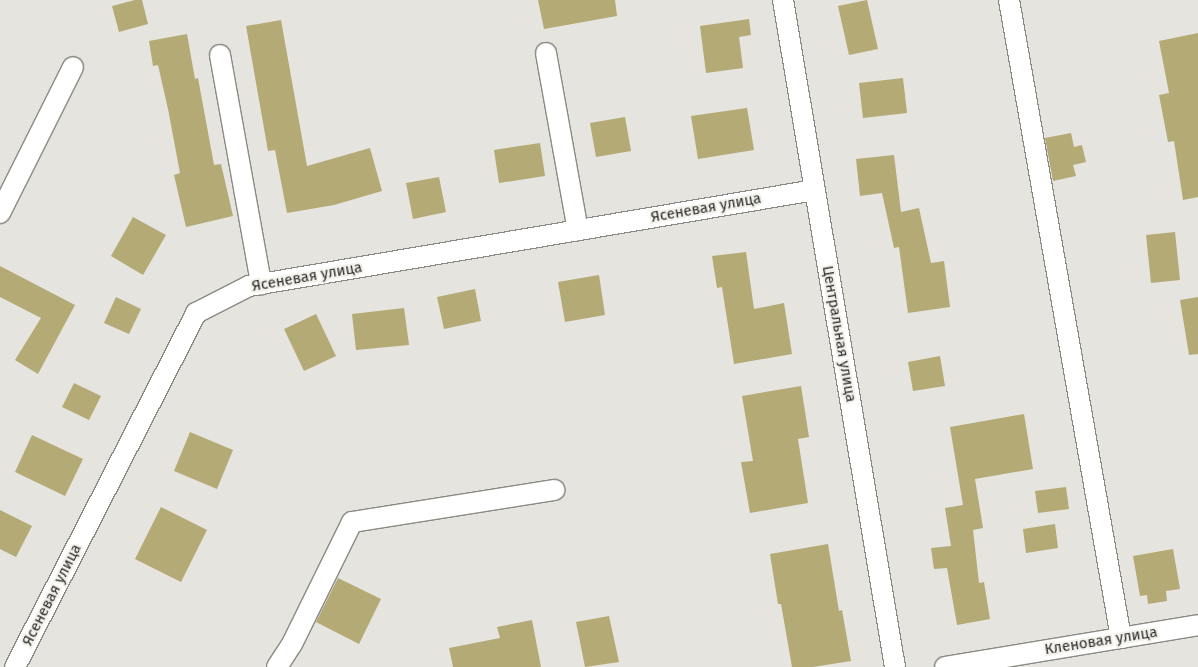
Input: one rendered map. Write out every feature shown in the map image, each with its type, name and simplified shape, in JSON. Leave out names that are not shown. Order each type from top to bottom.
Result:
[{"type":"street","name":"Центральная улица","points":[[784,0],[895,667]]},
{"type":"street","points":[[1009,0],[1121,638]]},
{"type":"street","points":[[546,53],[578,230]]},
{"type":"street","points":[[220,55],[261,284]]},
{"type":"street","points":[[0,213],[73,67]]},
{"type":"street","name":"Ясеневая улица","points":[[15,667],[196,313],[250,286],[815,190]]},
{"type":"street","points":[[277,667],[292,644],[352,522],[554,490]]},
{"type":"street","name":"Кленовая улица","points":[[945,667],[1198,625]]},
{"type":"building","points":[[142,0],[148,24],[119,32],[112,6]]},
{"type":"building","points":[[538,0],[615,0],[617,16],[544,29]]},
{"type":"building","points":[[867,0],[878,49],[849,55],[838,6]]},
{"type":"building","points":[[749,19],[751,35],[739,37],[743,68],[706,73],[700,26]]},
{"type":"building","points":[[281,20],[307,166],[370,148],[382,191],[334,205],[287,213],[275,150],[268,151],[246,26]]},
{"type":"building","points":[[1198,33],[1198,197],[1183,200],[1174,141],[1168,142],[1159,95],[1169,93],[1159,41]]},
{"type":"building","points":[[187,34],[195,79],[198,78],[214,165],[221,164],[233,216],[186,227],[174,175],[180,173],[168,109],[158,65],[153,66],[149,41]]},
{"type":"building","points":[[903,78],[907,113],[863,118],[859,83]]},
{"type":"building","points":[[747,108],[754,150],[698,159],[691,116]]},
{"type":"building","points":[[625,117],[631,151],[596,157],[590,123]]},
{"type":"building","points":[[1071,133],[1074,147],[1082,145],[1086,162],[1073,165],[1076,176],[1053,181],[1045,138]]},
{"type":"building","points":[[540,143],[545,176],[499,183],[494,150]]},
{"type":"building","points":[[894,155],[901,212],[919,208],[931,263],[944,261],[950,307],[908,313],[899,247],[894,248],[882,193],[860,196],[856,159]]},
{"type":"building","points":[[439,177],[446,212],[413,219],[406,183]]},
{"type":"building","points":[[133,217],[166,235],[143,275],[111,256]]},
{"type":"building","points":[[1175,232],[1180,280],[1151,283],[1146,235]]},
{"type":"building","points":[[746,252],[754,309],[784,303],[792,354],[734,364],[722,287],[717,288],[712,256]]},
{"type":"building","points":[[0,266],[75,305],[38,374],[15,360],[41,318],[0,297]]},
{"type":"building","points":[[599,275],[605,315],[565,322],[558,282]]},
{"type":"building","points":[[475,289],[481,321],[444,329],[437,297]]},
{"type":"building","points":[[116,297],[141,309],[129,334],[104,323]]},
{"type":"building","points":[[1198,297],[1198,354],[1189,355],[1180,300]]},
{"type":"building","points":[[404,308],[409,345],[356,350],[352,314]]},
{"type":"building","points":[[316,314],[336,356],[304,371],[284,329]]},
{"type":"building","points":[[940,356],[945,386],[913,391],[908,362]]},
{"type":"building","points":[[74,383],[101,396],[89,420],[62,407]]},
{"type":"building","points":[[801,386],[809,437],[798,439],[808,503],[750,513],[741,462],[753,461],[742,396]]},
{"type":"building","points":[[1024,414],[1033,469],[975,479],[983,528],[973,530],[979,583],[984,582],[990,619],[957,625],[947,568],[934,569],[931,548],[951,546],[945,508],[963,505],[950,427]]},
{"type":"building","points":[[190,432],[233,450],[217,489],[174,471]]},
{"type":"building","points":[[32,435],[83,459],[65,496],[15,472]]},
{"type":"building","points":[[1066,487],[1069,509],[1038,513],[1035,491]]},
{"type":"building","points":[[161,507],[207,530],[181,582],[135,559]]},
{"type":"building","points":[[0,510],[32,526],[16,557],[0,549]]},
{"type":"building","points":[[1055,524],[1058,548],[1026,553],[1023,529]]},
{"type":"building","points":[[828,544],[839,611],[842,610],[851,661],[813,667],[792,667],[781,604],[778,604],[770,554]]},
{"type":"building","points":[[1173,549],[1180,589],[1166,591],[1167,601],[1148,604],[1147,595],[1140,596],[1133,556]]},
{"type":"building","points":[[338,578],[381,599],[359,644],[316,622]]},
{"type":"building","points":[[609,616],[619,662],[585,667],[576,622]]},
{"type":"building","points":[[532,620],[541,667],[453,667],[449,648],[500,638],[497,627]]}]
